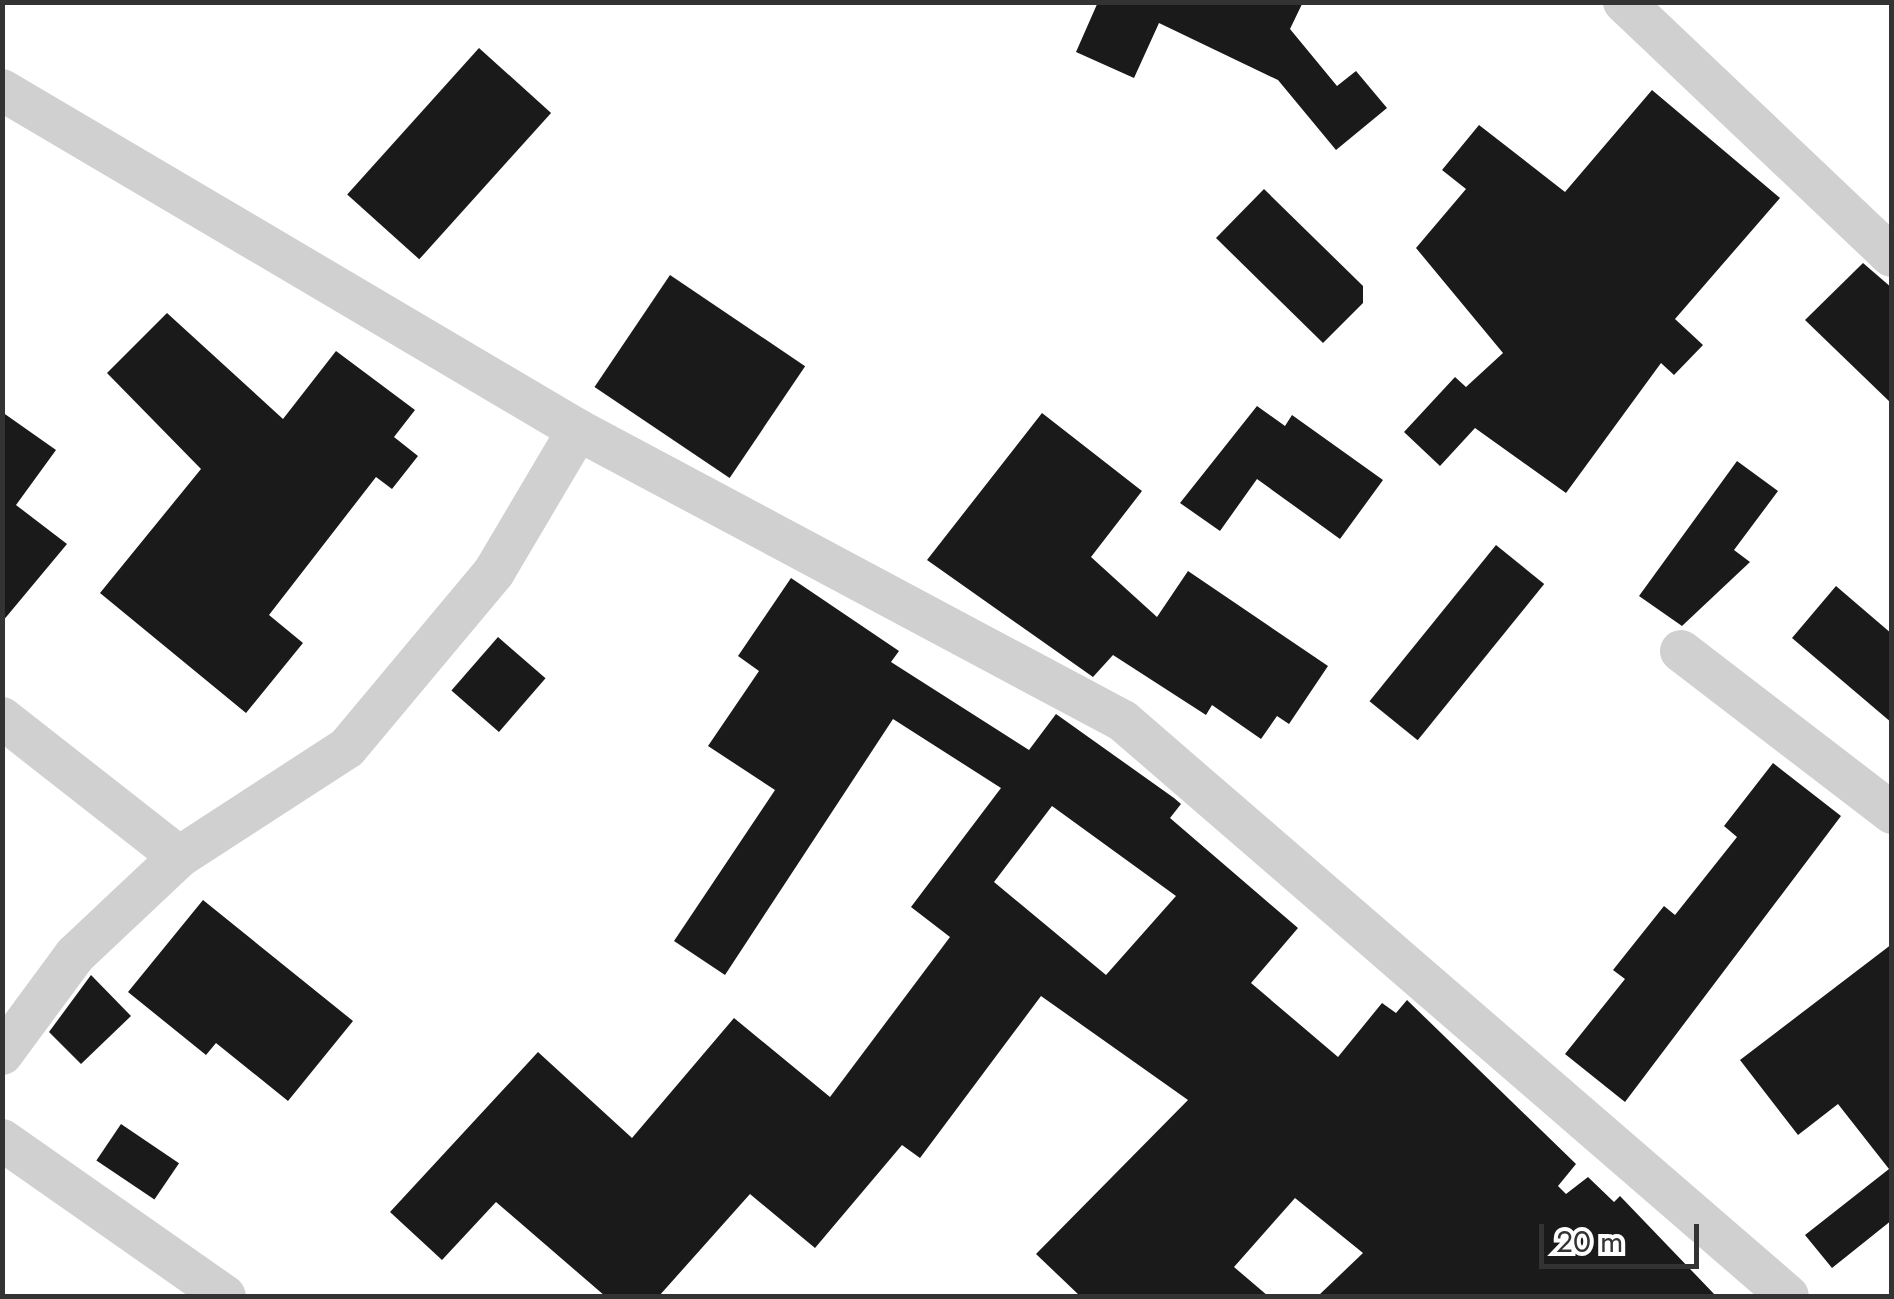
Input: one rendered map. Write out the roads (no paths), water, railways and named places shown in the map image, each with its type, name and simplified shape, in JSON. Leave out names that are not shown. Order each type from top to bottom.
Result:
[{"type":"street","points":[[1624,2],[1892,256]]},
{"type":"street","points":[[2,90],[578,430],[1124,721],[1788,1296]]},
{"type":"street","points":[[2,1054],[75,955],[179,858],[347,748],[494,572],[578,430]]},
{"type":"street","points":[[1681,651],[1892,813]]},
{"type":"street","points":[[2,718],[179,858]]},
{"type":"street","points":[[2,1140],[225,1296]]}]
